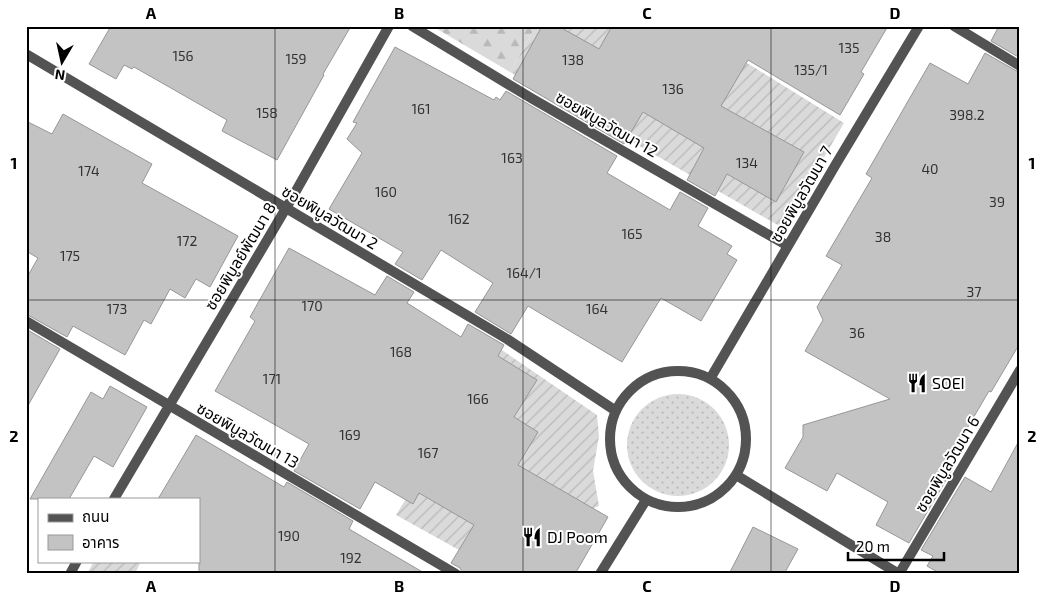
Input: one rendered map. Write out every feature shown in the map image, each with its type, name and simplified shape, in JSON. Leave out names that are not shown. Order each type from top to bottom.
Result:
[{"type":"street","name":"ซอยพิบูลย์พัฒนา 8","points":[[115,498],[286,208],[388,26]]},
{"type":"street","name":"ซอยพิบูลวัฒนา 12","points":[[412,26],[531,98],[788,246]]},
{"type":"street","name":"ซอยพิบูลวัฒนา 7","points":[[710,378],[919,26]]},
{"type":"street","points":[[954,26],[1020,66]]},
{"type":"street","name":"ซอยพิบูลวัฒนา 2","points":[[26,54],[507,340],[616,411]]},
{"type":"street","name":"ซอยพิบูลวัฒนา 13","points":[[26,321],[456,574]]},
{"type":"street","name":"ซอยพิบูลวัฒนา 6","points":[[899,574],[1020,370]]},
{"type":"street","points":[[664,372],[688,372],[710,378],[727,392],[740,411],[746,432],[745,454],[736,475],[723,491],[706,502],[686,507],[665,507],[646,500],[629,488],[618,472],[611,453],[610,433],[616,411],[625,396],[642,381],[664,372]]},
{"type":"street","points":[[736,475],[899,574]]},
{"type":"street","points":[[600,574],[646,500]]},
{"type":"street","points":[[70,574],[76,562]]},
{"type":"green space","points":[[432,26],[536,26],[510,72]]},
{"type":"green space","points":[[536,26],[687,26],[844,123],[783,228],[510,72]]},
{"type":"green space","points":[[499,348],[597,415],[599,436],[593,471],[599,506],[468,555],[396,515]]},
{"type":"green space","points":[[678,394],[697,398],[714,409],[725,426],[729,445],[725,464],[714,481],[697,492],[678,496],[659,492],[642,481],[631,464],[627,445],[631,426],[642,409],[659,398]]},
{"type":"green space","points":[[93,562],[141,562],[135,574],[87,574]]},
{"type":"building","points":[[111,26],[351,26],[277,160],[222,131],[227,120],[134,67],[132,69],[124,65],[116,79],[89,64]]},
{"type":"building","points":[[542,26],[558,26],[599,49],[612,26],[888,26],[861,72],[864,74],[840,115],[748,60],[721,106],[804,152],[776,202],[727,174],[715,196],[687,180],[704,148],[643,112],[624,144],[513,79]]},
{"type":"building","points":[[999,26],[1020,26],[1020,58],[991,41]]},
{"type":"building","points":[[395,47],[494,100],[496,97],[500,100],[506,91],[617,156],[607,173],[670,210],[680,192],[708,208],[698,226],[732,246],[727,254],[737,260],[701,321],[661,298],[622,362],[528,306],[511,334],[475,312],[493,283],[441,250],[422,280],[395,264],[403,252],[329,209],[362,153],[347,139],[357,123],[353,122]]},
{"type":"building","points":[[985,53],[1020,73],[1020,343],[945,466],[952,470],[909,543],[876,525],[888,502],[837,473],[827,491],[785,468],[803,437],[803,425],[890,399],[805,351],[823,320],[817,307],[842,265],[826,256],[872,178],[866,174],[930,63],[968,84]]},
{"type":"building","points":[[63,114],[152,164],[142,183],[238,236],[210,287],[196,279],[185,298],[170,289],[151,324],[144,320],[125,355],[73,326],[67,337],[26,314],[26,279],[38,258],[26,251],[26,121],[52,134]]},
{"type":"building","points":[[289,248],[375,295],[387,276],[414,292],[407,303],[461,337],[468,324],[504,345],[498,356],[537,380],[514,417],[538,432],[518,465],[608,517],[575,574],[463,574],[460,568],[451,563],[474,525],[419,493],[413,504],[375,482],[360,509],[294,471],[309,444],[215,391],[255,321],[250,317]]},
{"type":"building","points":[[26,329],[60,349],[26,409]]},
{"type":"building","points":[[110,386],[147,407],[113,467],[94,456],[70,498],[30,499],[91,392],[103,399]]},
{"type":"building","points":[[196,435],[284,487],[287,482],[353,521],[349,529],[426,574],[199,574],[200,498],[159,498]]},
{"type":"building","points":[[1020,439],[1020,574],[941,574],[927,566],[933,556],[921,550],[965,477],[991,492]]},
{"type":"building","points":[[753,527],[798,549],[784,574],[729,574]]},
{"type":"place","name":"SOEI","points":[[917,383]]},
{"type":"place","name":"DJ Poom","points":[[532,537]]}]
